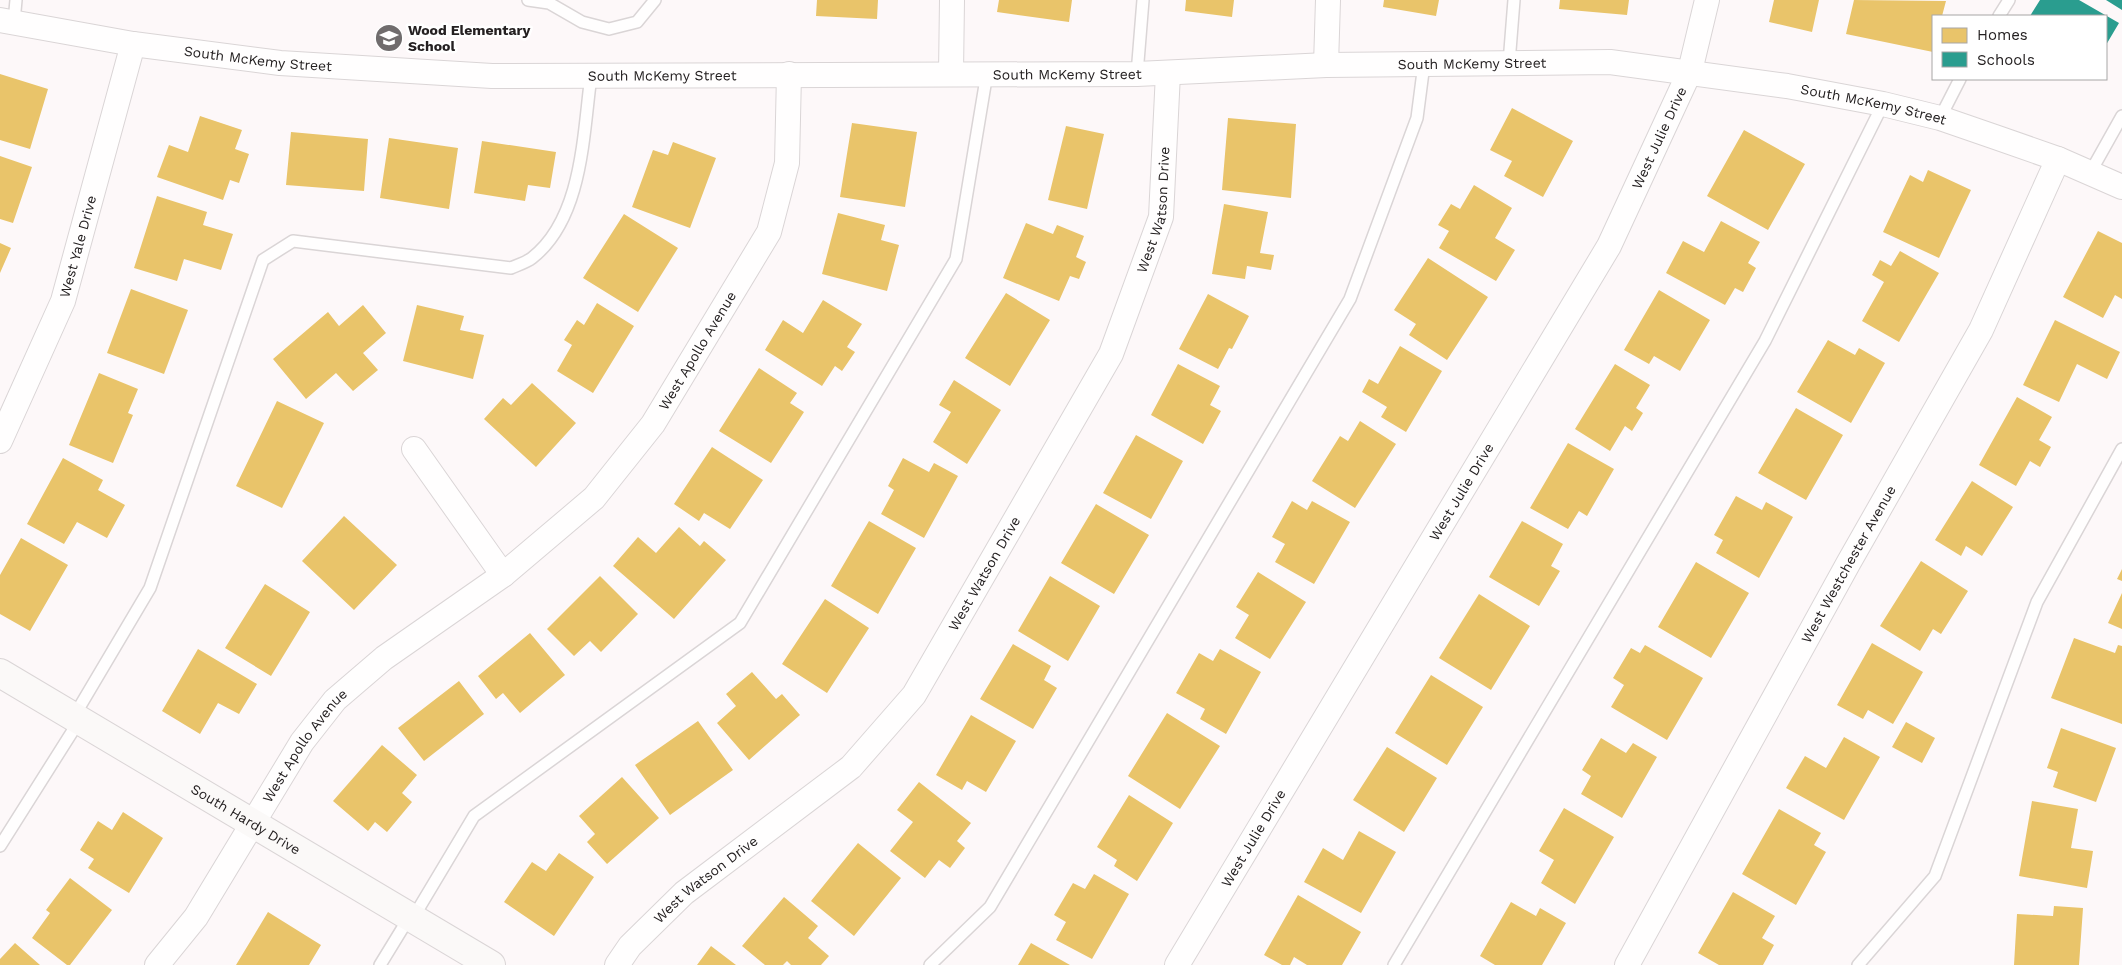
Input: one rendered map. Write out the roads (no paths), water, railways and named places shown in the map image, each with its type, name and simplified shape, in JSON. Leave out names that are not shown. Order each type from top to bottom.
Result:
[{"type":"street","points":[[951,73],[952,0]]},
{"type":"street","points":[[1326,65],[1328,0]]},
{"type":"street","name":"West Julie Drive","points":[[1177,965],[1609,246],[1690,71],[1707,0]]},
{"type":"street","name":"South McKemy Street","points":[[10,14],[133,44],[280,63],[492,76],[951,73],[1137,74],[1326,65],[1610,62],[1690,71],[1787,86],[1883,104],[1940,118],[2058,159],[2122,186]]},
{"type":"street","name":"West Yale Drive","points":[[0,441],[63,301],[133,44]]},
{"type":"street","name":"West Watson Drive","points":[[617,965],[630,946],[684,893],[851,767],[914,696],[1111,354],[1161,217],[1168,73]]},
{"type":"street","name":"West Apollo Avenue","points":[[157,965],[196,916],[302,742],[335,700],[384,658],[502,575],[594,498],[654,424],[769,232],[788,163],[789,74]]},
{"type":"street","name":"West Westchester Avenue","points":[[1626,965],[1849,562],[1981,330],[2058,159]]},
{"type":"street","points":[[414,449],[502,575]]},
{"type":"street","name":"South Hardy Drive","points":[[0,673],[491,965]]},
{"type":"lane","points":[[528,0],[549,3],[582,22],[609,29],[637,22],[655,0]]},
{"type":"lane","points":[[1137,74],[1143,0]]},
{"type":"lane","points":[[1509,62],[1514,0]]},
{"type":"lane","points":[[2000,15],[2009,0]]},
{"type":"lane","points":[[930,965],[990,907],[1350,298],[1417,118],[1424,64]]},
{"type":"lane","points":[[380,965],[474,816],[740,623],[956,259],[987,73]]},
{"type":"lane","points":[[0,846],[76,719],[150,588],[264,260],[293,241],[511,268],[532,258],[554,233],[576,188],[591,76]]},
{"type":"lane","points":[[1940,118],[1959,80]]},
{"type":"lane","points":[[1394,965],[1765,341],[1883,104]]},
{"type":"lane","points":[[2090,173],[2122,116]]},
{"type":"lane","points":[[1858,965],[1935,876],[2037,602],[2122,449]]},
{"type":"place","name":"Wood Elementary School","points":[[389,38]]}]
